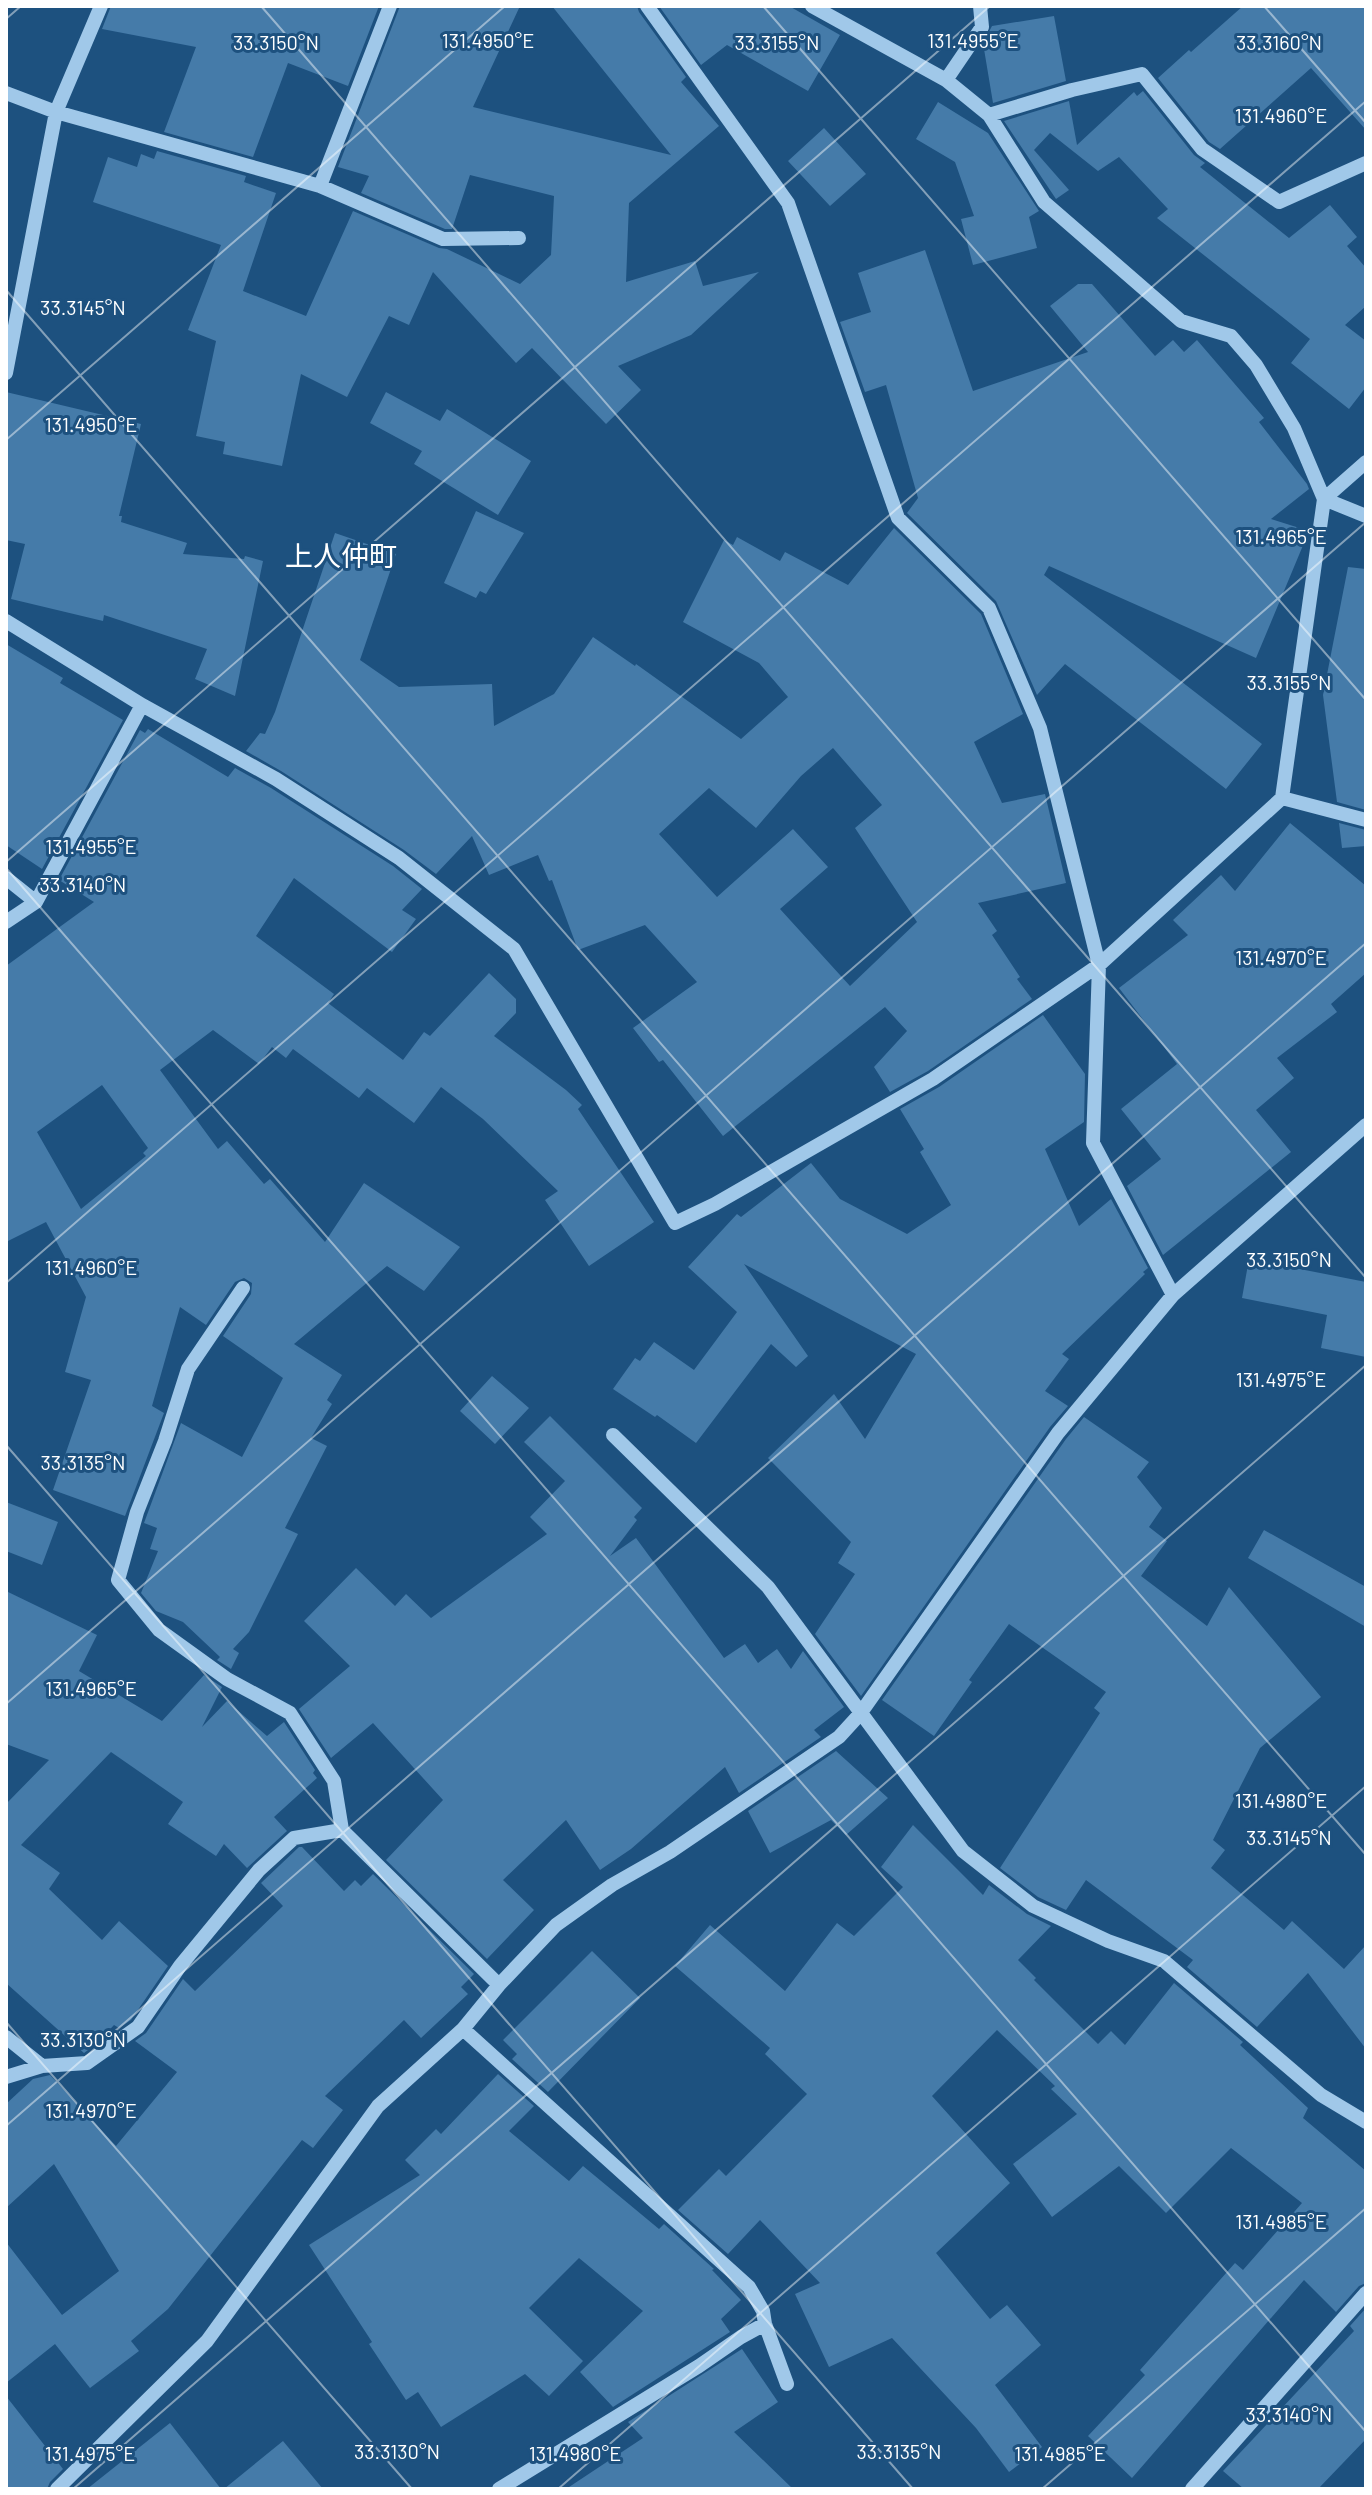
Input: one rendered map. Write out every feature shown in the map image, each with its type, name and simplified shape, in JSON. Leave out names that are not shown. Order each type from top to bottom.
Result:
[{"type":"street","points":[[6,373],[56,112],[101,6]]},
{"type":"street","points":[[320,186],[390,6]]},
{"type":"street","points":[[647,6],[788,203],[898,518],[989,608],[1040,728],[1099,965],[1093,1143],[1173,1295]]},
{"type":"street","points":[[6,621],[142,705],[276,779],[399,858],[514,949],[675,1223],[715,1204],[933,1079],[1099,965],[1282,798],[1324,499],[1294,428],[1256,365],[1231,336],[1181,321],[1044,202],[989,115],[946,80],[812,6]]},
{"type":"street","points":[[946,80],[982,27],[980,6]]},
{"type":"street","points":[[989,115],[1072,90],[1142,74],[1202,149],[1279,202],[1366,163]]},
{"type":"street","points":[[6,93],[56,112],[320,186],[443,239],[519,238]]},
{"type":"street","points":[[1324,499],[1366,462]]},
{"type":"street","points":[[1324,499],[1366,516]]},
{"type":"street","points":[[6,922],[36,902],[142,705]]},
{"type":"street","points":[[1282,798],[1366,820]]},
{"type":"street","points":[[6,878],[36,902]]},
{"type":"street","points":[[57,2489],[207,2341],[378,2106],[463,2029],[499,1985],[556,1925],[839,1737],[860,1714],[1058,1433],[1173,1295],[1366,1125]]},
{"type":"street","points":[[243,1288],[188,1369],[165,1441],[137,1512],[118,1580],[159,1630],[227,1679],[290,1713],[334,1781],[342,1830],[499,1985]]},
{"type":"street","points":[[613,1435],[768,1587],[963,1851],[1033,1906],[1108,1941],[1164,1961],[1321,2095],[1364,2119]]},
{"type":"street","points":[[6,2077],[42,2066],[87,2063],[138,2027],[180,1966],[259,1870],[294,1838],[342,1830]]},
{"type":"street","points":[[463,2029],[749,2287],[763,2311],[787,2384]]},
{"type":"street","points":[[6,2037],[42,2066]]},
{"type":"street","points":[[1192,2489],[1366,2293]]},
{"type":"street","points":[[499,2489],[765,2324]]},
{"type":"building","points":[[111,6],[379,6],[348,86],[288,63],[253,157],[164,132],[196,47],[102,29]]},
{"type":"building","points":[[400,6],[520,6],[473,107],[671,155],[552,6],[637,6],[686,77],[681,82],[719,126],[629,203],[626,282],[695,261],[703,286],[759,272],[691,335],[618,366],[641,390],[606,424],[532,348],[516,363],[433,272],[409,325],[389,316],[347,397],[301,374],[282,466],[223,454],[225,442],[196,436],[216,341],[188,330],[221,245],[93,202],[108,157],[137,167],[141,154],[154,159],[157,151],[246,176],[244,182],[276,193],[243,291],[306,316],[353,211],[447,249],[520,284],[551,255],[554,196],[470,175],[452,229],[445,229],[361,193],[369,176],[338,167]]},
{"type":"building","points":[[659,6],[789,6],[840,35],[808,91],[727,45],[701,65]]},
{"type":"building","points":[[1243,6],[1366,6],[1366,130],[1311,68],[1220,149],[1209,142],[1158,78]]},
{"type":"building","points":[[1054,16],[1066,81],[993,103],[983,43],[992,26]]},
{"type":"building","points":[[1143,91],[1194,155],[1205,163],[1200,167],[1289,238],[1330,205],[1357,237],[1347,246],[1366,268],[1366,306],[1345,325],[1366,341],[1366,387],[1349,409],[1291,363],[1310,339],[1157,218],[1168,209],[1119,157],[1098,171],[1050,133],[1034,150],[1069,190],[1056,199],[1004,121],[1069,101],[1077,145],[1134,92],[1137,96]]},
{"type":"building","points":[[938,102],[988,133],[1039,211],[1029,217],[1037,248],[973,265],[961,219],[974,216],[955,162],[916,139]]},
{"type":"building","points":[[824,128],[866,174],[830,206],[788,161]]},
{"type":"building","points":[[925,250],[973,391],[1088,352],[1050,306],[1078,284],[1092,284],[1155,356],[1173,340],[1184,352],[1197,340],[1264,418],[1259,422],[1307,484],[1309,489],[1271,519],[1309,531],[1256,658],[1049,566],[1044,575],[1262,744],[1226,789],[1065,664],[1037,695],[996,601],[907,513],[918,498],[886,385],[865,392],[840,322],[871,312],[858,273]]},
{"type":"building","points":[[6,392],[141,424],[119,516],[122,516],[121,522],[187,543],[183,554],[244,559],[245,556],[263,561],[235,696],[195,679],[207,649],[104,615],[103,621],[11,599],[25,544],[6,540]]},
{"type":"building","points":[[386,392],[440,421],[447,409],[531,461],[498,515],[414,464],[422,451],[370,423]]},
{"type":"building","points":[[476,511],[524,533],[486,594],[480,591],[476,598],[444,583]]},
{"type":"building","points":[[894,528],[981,614],[1023,714],[974,742],[1002,803],[1045,794],[1066,883],[978,903],[997,931],[992,935],[1032,999],[928,1071],[890,1092],[874,1067],[907,1031],[885,1007],[723,1136],[663,1060],[659,1062],[633,1028],[697,982],[645,925],[578,950],[552,880],[549,881],[538,855],[489,875],[472,836],[436,874],[404,850],[246,751],[260,733],[265,734],[275,712],[335,533],[396,554],[360,660],[399,687],[492,684],[494,726],[554,694],[593,637],[741,739],[788,697],[759,663],[683,622],[724,540],[733,545],[737,537],[780,561],[785,552],[848,585]],"holes":[[[833,748],[882,805],[855,828],[917,922],[850,986],[780,909],[828,867],[793,829],[717,897],[659,834],[709,788],[756,828],[801,776]]]},
{"type":"building","points":[[1348,567],[1366,569],[1366,810],[1337,802],[1323,695]]},
{"type":"building","points":[[6,644],[63,678],[60,683],[123,720],[42,869],[6,845]]},
{"type":"building","points":[[148,729],[228,777],[235,768],[271,788],[393,866],[422,889],[402,910],[416,919],[392,952],[294,878],[256,936],[334,994],[328,1003],[403,1060],[424,1032],[430,1036],[489,973],[516,999],[516,1013],[494,1036],[582,1105],[578,1109],[654,1222],[589,1266],[545,1200],[558,1191],[483,1119],[441,1087],[414,1123],[367,1088],[359,1098],[293,1049],[286,1058],[272,1047],[259,1064],[213,1030],[160,1070],[218,1149],[227,1141],[264,1184],[270,1179],[325,1242],[364,1183],[460,1247],[424,1291],[387,1266],[294,1344],[342,1375],[327,1400],[332,1404],[311,1438],[327,1446],[285,1528],[298,1534],[249,1632],[233,1649],[239,1653],[231,1669],[217,1660],[220,1657],[183,1622],[156,1611],[141,1593],[158,1551],[150,1549],[157,1528],[144,1523],[181,1423],[242,1457],[283,1378],[223,1336],[251,1294],[252,1283],[244,1278],[235,1282],[206,1325],[180,1307],[152,1406],[164,1413],[125,1516],[53,1490],[91,1380],[65,1372],[86,1297],[46,1222],[6,1242],[6,966],[94,902],[59,880],[140,730],[145,733]],"holes":[[[102,1085],[148,1148],[143,1153],[146,1156],[81,1209],[37,1132]]]},
{"type":"building","points":[[1290,823],[1366,886],[1366,973],[1331,1004],[1337,1012],[1277,1058],[1294,1078],[1256,1110],[1291,1152],[1163,1255],[1127,1186],[1161,1159],[1121,1109],[1177,1064],[1119,988],[1188,935],[1173,920],[1221,875],[1235,891]]},
{"type":"building","points":[[1339,823],[1366,830],[1366,846],[1342,848]]},
{"type":"building","points":[[1043,1015],[1085,1074],[1084,1122],[1045,1149],[1079,1226],[1111,1199],[1148,1268],[1062,1354],[1069,1359],[1045,1391],[1068,1406],[1050,1427],[861,1696],[815,1634],[855,1574],[838,1563],[851,1542],[768,1458],[834,1394],[865,1439],[916,1354],[744,1264],[808,1356],[796,1367],[771,1344],[696,1443],[613,1389],[635,1358],[640,1361],[654,1342],[694,1370],[737,1312],[688,1267],[737,1214],[741,1217],[811,1163],[840,1199],[907,1234],[951,1205],[920,1152],[924,1149],[900,1109],[939,1087]]},
{"type":"building","points":[[1249,1259],[1366,1282],[1366,1357],[1321,1348],[1327,1315],[1242,1298]]},
{"type":"building","points":[[492,1376],[529,1408],[495,1444],[460,1411]]},
{"type":"building","points":[[550,1416],[642,1508],[634,1517],[637,1520],[610,1556],[636,1538],[724,1658],[745,1644],[758,1663],[777,1649],[791,1669],[803,1651],[844,1707],[814,1730],[821,1737],[739,1793],[725,1767],[631,1849],[600,1870],[566,1820],[503,1880],[534,1910],[487,1959],[386,1860],[443,1800],[373,1723],[331,1758],[299,1709],[350,1666],[304,1621],[356,1568],[395,1606],[406,1594],[431,1618],[547,1534],[530,1517],[565,1481],[524,1442]]},
{"type":"building","points":[[1084,1417],[1149,1462],[1137,1477],[1162,1508],[1149,1527],[1167,1541],[1141,1576],[1207,1626],[1229,1587],[1321,1697],[1260,1748],[1213,1840],[1225,1850],[1211,1868],[1284,1930],[1292,1921],[1344,1969],[1366,1945],[1366,2049],[1308,1973],[1257,2027],[1187,1967],[1193,1960],[1086,1880],[1066,1910],[1038,1897],[1000,1868],[1100,1713],[1094,1708],[1106,1692],[1009,1624],[934,1736],[882,1700]]},
{"type":"building","points":[[6,1502],[58,1522],[42,1565],[6,1551]]},
{"type":"building","points":[[1264,1530],[1366,1587],[1366,1627],[1248,1558]]},
{"type":"building","points":[[6,1591],[97,1635],[79,1671],[162,1721],[204,1675],[222,1687],[202,1727],[227,1701],[267,1736],[284,1722],[317,1778],[274,1817],[287,1831],[247,1868],[224,1844],[216,1856],[168,1824],[183,1802],[111,1752],[21,1845],[60,1873],[49,1889],[102,1940],[119,1921],[168,1966],[131,2020],[119,2028],[114,2025],[84,2053],[6,1983],[6,1804],[49,1760],[6,1744]]},
{"type":"building","points":[[836,1751],[888,1798],[846,1835],[831,1820],[770,1853],[748,1811]]},
{"type":"building","points":[[913,1825],[983,1895],[989,1885],[1027,1914],[1051,1926],[1018,1960],[1098,2044],[1111,2031],[1125,2045],[1174,1983],[1243,2042],[1240,2045],[1308,2108],[1303,2118],[1366,2171],[1366,2283],[1359,2286],[1336,2312],[1304,2280],[1132,2478],[1088,2436],[1145,2375],[1140,2370],[1235,2263],[1243,2270],[1302,2203],[1231,2148],[1166,2213],[1119,2166],[1052,2217],[1013,2164],[1077,2114],[1051,2089],[1055,2086],[997,2030],[932,2096],[1010,2183],[936,2253],[990,2319],[1007,2305],[1041,2345],[995,2385],[1042,2447],[1009,2472],[976,2428],[892,2338],[829,2367],[795,2294],[820,2283],[760,2220],[728,2254],[678,2210],[719,2169],[726,2176],[807,2094],[765,2054],[770,2048],[675,1966],[710,1925],[785,1991],[837,1923],[854,1936],[903,1887],[881,1867]]},
{"type":"building","points":[[299,1847],[344,1891],[355,1880],[361,1886],[373,1874],[474,1974],[461,1987],[468,1994],[421,2038],[404,2020],[325,2096],[343,2110],[313,2148],[302,2140],[168,2309],[131,2341],[139,2351],[90,2388],[55,2344],[6,2383],[6,2242],[62,2315],[119,2271],[54,2164],[6,2208],[6,2104],[33,2079],[50,2075],[116,2146],[177,2072],[135,2041],[146,2033],[183,1979],[195,1991],[283,1906],[261,1883]]},
{"type":"building","points":[[592,1951],[640,1998],[548,2092],[512,2059],[517,2054],[503,2040]]},
{"type":"building","points":[[498,2074],[534,2106],[509,2131],[569,2181],[583,2166],[659,2229],[664,2224],[714,2269],[741,2300],[721,2319],[730,2332],[613,2407],[580,2372],[643,2311],[579,2258],[529,2308],[583,2361],[549,2396],[525,2374],[441,2427],[418,2392],[406,2400],[309,2245],[420,2175],[405,2160],[436,2129],[441,2134]]},
{"type":"building","points":[[1366,2308],[1366,2439],[1318,2489],[1244,2489],[1223,2471],[1354,2331],[1350,2326]]},
{"type":"building","points":[[742,2349],[778,2402],[734,2432],[793,2489],[566,2489],[643,2438],[628,2422]]},
{"type":"building","points":[[6,2396],[63,2469],[47,2489],[6,2489]]},
{"type":"building","points":[[170,2423],[221,2489],[87,2489]]},
{"type":"building","points":[[283,2441],[323,2489],[224,2489]]},
{"type":"district","name":"上人仲町","points":[[341,555]]}]
